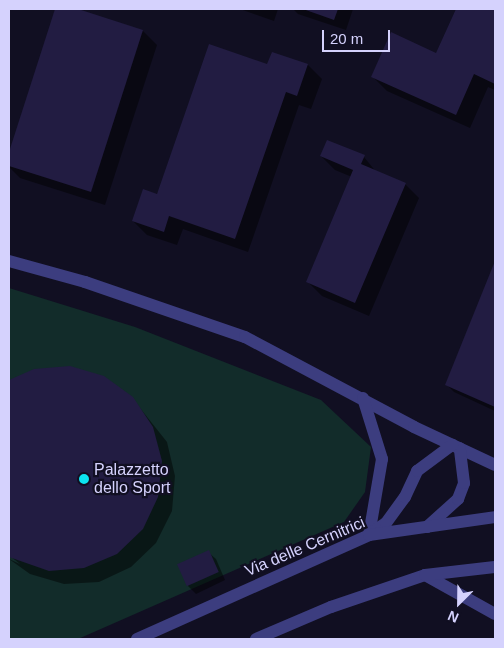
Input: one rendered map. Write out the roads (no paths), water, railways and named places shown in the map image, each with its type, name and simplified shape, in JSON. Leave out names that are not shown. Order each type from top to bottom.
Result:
[{"type":"street","points":[[9,261],[85,282],[245,337],[347,389],[414,427],[495,465]]},
{"type":"street","points":[[363,398],[382,459],[369,534]]},
{"type":"street","points":[[369,534],[386,523],[405,497],[418,471],[456,446]]},
{"type":"street","points":[[427,526],[458,499],[464,483],[456,446]]},
{"type":"street","name":"Via delle Cernitrici","points":[[137,639],[369,534],[495,517]]},
{"type":"street","points":[[256,639],[331,607],[425,575],[495,567]]},
{"type":"street","points":[[425,575],[495,614]]},
{"type":"place","name":"Palazzetto dello Sport","points":[[84,479]]}]
